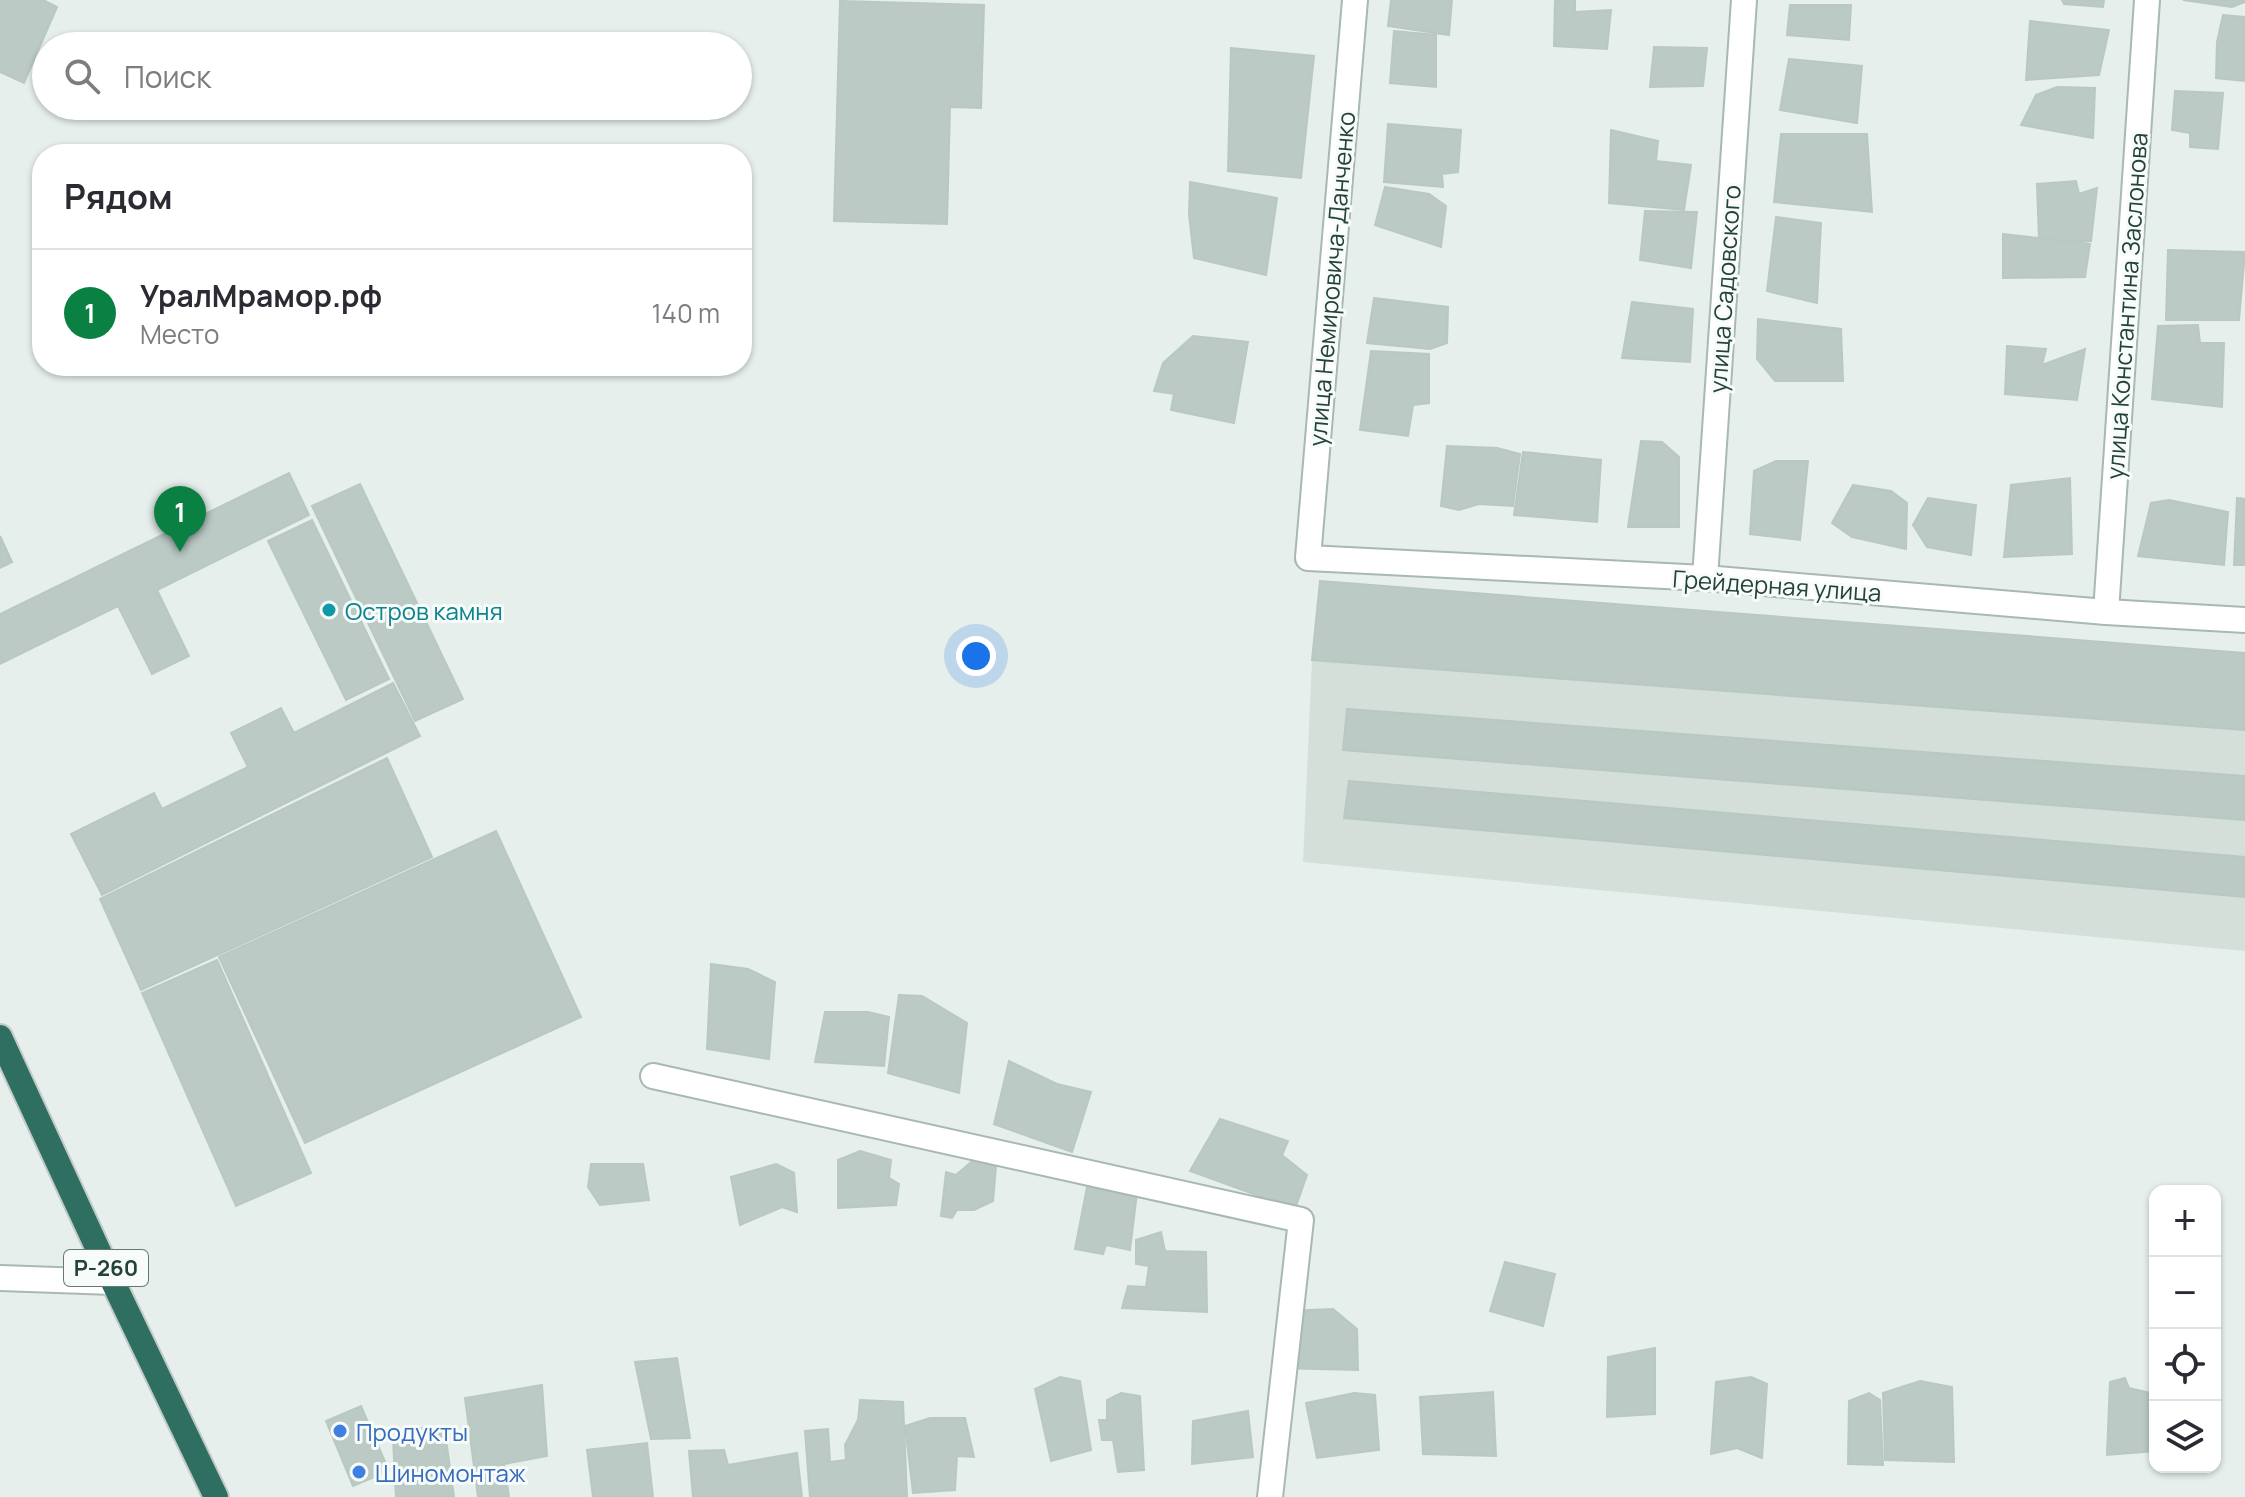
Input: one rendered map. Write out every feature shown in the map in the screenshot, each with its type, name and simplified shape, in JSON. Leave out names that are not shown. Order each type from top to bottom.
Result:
[{"type":"highway","name":"Р-260","points":[[0,1037],[216,1497]]},
{"type":"street","name":"улица Немировича-Данченко","points":[[1308,558],[1355,0]]},
{"type":"street","name":"улица Садовского","points":[[1705,578],[1744,0]]},
{"type":"street","name":"улица Константина Заслонова","points":[[2106,612],[2147,0]]},
{"type":"street","name":"Грейдерная улица","points":[[1308,558],[1705,578],[2106,612],[2245,620]]},
{"type":"street","points":[[653,1076],[1301,1220],[1270,1497]]},
{"type":"street","points":[[0,1278],[113,1282]]},
{"type":"shaded area","points":[[1320,581],[2245,653],[2245,951],[1303,862],[1312,660]]},
{"type":"building","points":[[0,0],[43,0],[57,7],[46,32],[32,32],[32,65],[24,83],[0,72]]},
{"type":"building","points":[[1391,0],[1452,0],[1449,35],[1388,26]]},
{"type":"building","points":[[1555,0],[1575,0],[1575,12],[1611,10],[1607,49],[1554,46]]},
{"type":"building","points":[[2062,0],[2104,0],[2103,7],[2064,4]]},
{"type":"building","points":[[2183,0],[2245,0],[2245,2],[2232,7]]},
{"type":"building","points":[[840,1],[984,5],[981,108],[950,107],[947,224],[834,221]]},
{"type":"building","points":[[1790,5],[1851,5],[1849,40],[1787,35]]},
{"type":"building","points":[[2223,15],[2245,17],[2245,81],[2216,78],[2217,42]]},
{"type":"building","points":[[2030,21],[2109,30],[2099,75],[2026,80]]},
{"type":"building","points":[[1394,31],[1436,35],[1436,87],[1390,83]]},
{"type":"building","points":[[1654,47],[1707,48],[1703,86],[1650,87]]},
{"type":"building","points":[[1231,48],[1314,56],[1301,178],[1228,171]]},
{"type":"building","points":[[1789,59],[1862,66],[1857,123],[1780,110]]},
{"type":"building","points":[[2057,87],[2095,88],[2093,138],[2021,125],[2036,95]]},
{"type":"building","points":[[2175,91],[2223,93],[2218,149],[2190,147],[2190,133],[2172,130]]},
{"type":"building","points":[[1388,124],[1461,130],[1458,172],[1442,174],[1443,187],[1384,182]]},
{"type":"building","points":[[1611,130],[1658,141],[1656,161],[1691,165],[1684,210],[1609,203]]},
{"type":"building","points":[[1781,134],[1867,134],[1872,212],[1774,202]]},
{"type":"building","points":[[2076,181],[2079,194],[2097,188],[2091,241],[2039,241],[2037,184]]},
{"type":"building","points":[[1190,182],[1277,198],[1266,275],[1194,258],[1189,215]]},
{"type":"building","points":[[1385,187],[1429,194],[1446,206],[1441,247],[1375,225]]},
{"type":"building","points":[[1645,211],[1697,212],[1691,268],[1640,260]]},
{"type":"building","points":[[1776,217],[1821,223],[1817,303],[1767,291]]},
{"type":"building","points":[[2003,234],[2090,244],[2085,277],[2003,278]]},
{"type":"building","points":[[2168,250],[2245,252],[2239,320],[2166,320]]},
{"type":"building","points":[[1374,298],[1448,307],[1447,343],[1430,349],[1367,343]]},
{"type":"building","points":[[1632,302],[1693,309],[1690,362],[1622,358]]},
{"type":"building","points":[[1758,319],[1841,329],[1843,381],[1775,381],[1757,359]]},
{"type":"building","points":[[2198,325],[2200,343],[2224,343],[2222,407],[2152,399],[2158,326]]},
{"type":"building","points":[[1193,336],[1248,342],[1234,423],[1171,410],[1174,394],[1154,391],[1163,363]]},
{"type":"building","points":[[2007,346],[2046,349],[2042,365],[2085,349],[2077,400],[2005,394]]},
{"type":"building","points":[[1371,351],[1429,354],[1429,403],[1413,405],[1408,436],[1360,430]]},
{"type":"building","points":[[1641,441],[1662,442],[1679,457],[1679,527],[1628,527]]},
{"type":"building","points":[[1447,446],[1497,448],[1520,454],[1513,506],[1479,504],[1459,510],[1441,506]]},
{"type":"building","points":[[1523,452],[1601,460],[1597,522],[1514,515]]},
{"type":"building","points":[[1776,461],[1808,461],[1800,540],[1750,534],[1754,471]]},
{"type":"building","points":[[289,473],[309,515],[157,590],[189,656],[152,674],[118,606],[0,664],[0,614]]},
{"type":"building","points":[[2070,478],[2072,554],[2004,557],[2011,485]]},
{"type":"building","points":[[360,484],[463,699],[415,721],[312,506]]},
{"type":"building","points":[[1853,485],[1891,491],[1907,503],[1906,549],[1852,537],[1832,523]]},
{"type":"building","points":[[1928,498],[1976,505],[1971,555],[1927,547],[1913,525]]},
{"type":"building","points":[[2237,498],[2245,499],[2245,565],[2234,565]]},
{"type":"building","points":[[2169,500],[2228,512],[2224,565],[2138,556],[2151,503]]},
{"type":"building","name":"Остров камня","points":[[312,520],[389,679],[346,700],[268,541]]},
{"type":"building","points":[[0,536],[12,562],[0,568]]},
{"type":"building","points":[[1320,581],[2245,653],[2245,730],[1312,660]]},
{"type":"building","points":[[393,683],[420,736],[102,895],[71,834],[154,793],[162,809],[248,767],[231,733],[281,708],[294,733]]},
{"type":"building","points":[[1347,709],[2245,776],[2245,820],[1343,750]]},
{"type":"building","points":[[387,758],[432,857],[141,990],[100,899]]},
{"type":"building","points":[[1349,781],[2245,857],[2245,897],[1344,818]]},
{"type":"building","points":[[496,831],[581,1017],[305,1143],[219,957]]},
{"type":"building","points":[[217,960],[311,1173],[236,1206],[142,993]]},
{"type":"building","points":[[711,964],[748,969],[775,982],[769,1059],[707,1049]]},
{"type":"building","points":[[899,995],[922,996],[967,1023],[959,1093],[888,1073]]},
{"type":"building","points":[[825,1012],[868,1012],[889,1017],[884,1066],[815,1062]]},
{"type":"building","points":[[1009,1061],[1057,1084],[1091,1092],[1072,1152],[994,1124]]},
{"type":"building","points":[[1220,1119],[1288,1141],[1282,1155],[1307,1175],[1295,1209],[1190,1171]]},
{"type":"building","points":[[860,1151],[891,1160],[889,1178],[899,1184],[896,1205],[838,1208],[838,1160]]},
{"type":"building","points":[[977,1157],[996,1166],[993,1201],[974,1210],[957,1210],[952,1218],[941,1216],[946,1172],[956,1175]]},
{"type":"building","points":[[591,1164],[643,1164],[649,1200],[600,1205],[588,1187]]},
{"type":"building","points":[[776,1164],[794,1173],[797,1212],[782,1207],[740,1225],[731,1177]]},
{"type":"building","points":[[1088,1182],[1137,1193],[1130,1250],[1106,1245],[1103,1254],[1075,1249]]},
{"type":"building","points":[[1161,1232],[1165,1251],[1206,1252],[1207,1312],[1122,1308],[1128,1286],[1146,1287],[1149,1266],[1136,1264],[1136,1240]]},
{"type":"building","points":[[1505,1262],[1555,1274],[1543,1326],[1490,1311]]},
{"type":"building","points":[[1333,1309],[1357,1329],[1358,1370],[1278,1368],[1286,1311]]},
{"type":"building","points":[[1655,1348],[1655,1414],[1607,1417],[1608,1357]]},
{"type":"building","points":[[677,1358],[690,1438],[651,1439],[635,1362]]},
{"type":"building","points":[[1060,1377],[1080,1381],[1091,1450],[1051,1461],[1035,1389]]},
{"type":"building","points":[[1751,1377],[1767,1384],[1762,1458],[1737,1448],[1711,1454],[1716,1382]]},
{"type":"building","points":[[2125,1378],[2129,1388],[2149,1393],[2149,1452],[2107,1455],[2110,1382]]},
{"type":"building","points":[[1920,1381],[1952,1387],[1954,1462],[1885,1460],[1883,1393]]},
{"type":"building","points":[[542,1385],[547,1456],[504,1464],[509,1497],[478,1497],[465,1398]]},
{"type":"building","points":[[1493,1392],[1496,1456],[1423,1454],[1420,1397]]},
{"type":"building","points":[[1121,1393],[1140,1396],[1144,1470],[1118,1472],[1113,1440],[1102,1440],[1099,1420],[1107,1420],[1107,1400]]},
{"type":"building","points":[[1354,1393],[1375,1395],[1379,1450],[1317,1458],[1306,1403]]},
{"type":"building","points":[[1869,1393],[1880,1400],[1883,1465],[1848,1464],[1849,1401]]},
{"type":"building","points":[[860,1400],[903,1402],[907,1497],[810,1497],[805,1431],[828,1429],[830,1462],[846,1460],[845,1445],[858,1420]]},
{"type":"building","points":[[361,1406],[389,1471],[353,1486],[326,1421]]},
{"type":"building","points":[[1248,1411],[1253,1457],[1192,1464],[1193,1421]]},
{"type":"building","points":[[930,1418],[965,1418],[974,1457],[957,1456],[955,1490],[913,1493],[905,1426]]},
{"type":"building","points":[[414,1427],[445,1432],[454,1497],[396,1497],[393,1439]]},
{"type":"building","points":[[647,1443],[653,1497],[593,1497],[587,1450]]},
{"type":"building","points":[[724,1450],[728,1465],[797,1453],[802,1497],[693,1497],[689,1451]]},
{"type":"place","name":"УралМрамор.рф","points":[[180,552]]},
{"type":"place","name":"Остров камня","points":[[329,610]]},
{"type":"place","name":"Продукты","points":[[340,1431]]},
{"type":"place","name":"Шиномонтаж","points":[[359,1472]]}]
